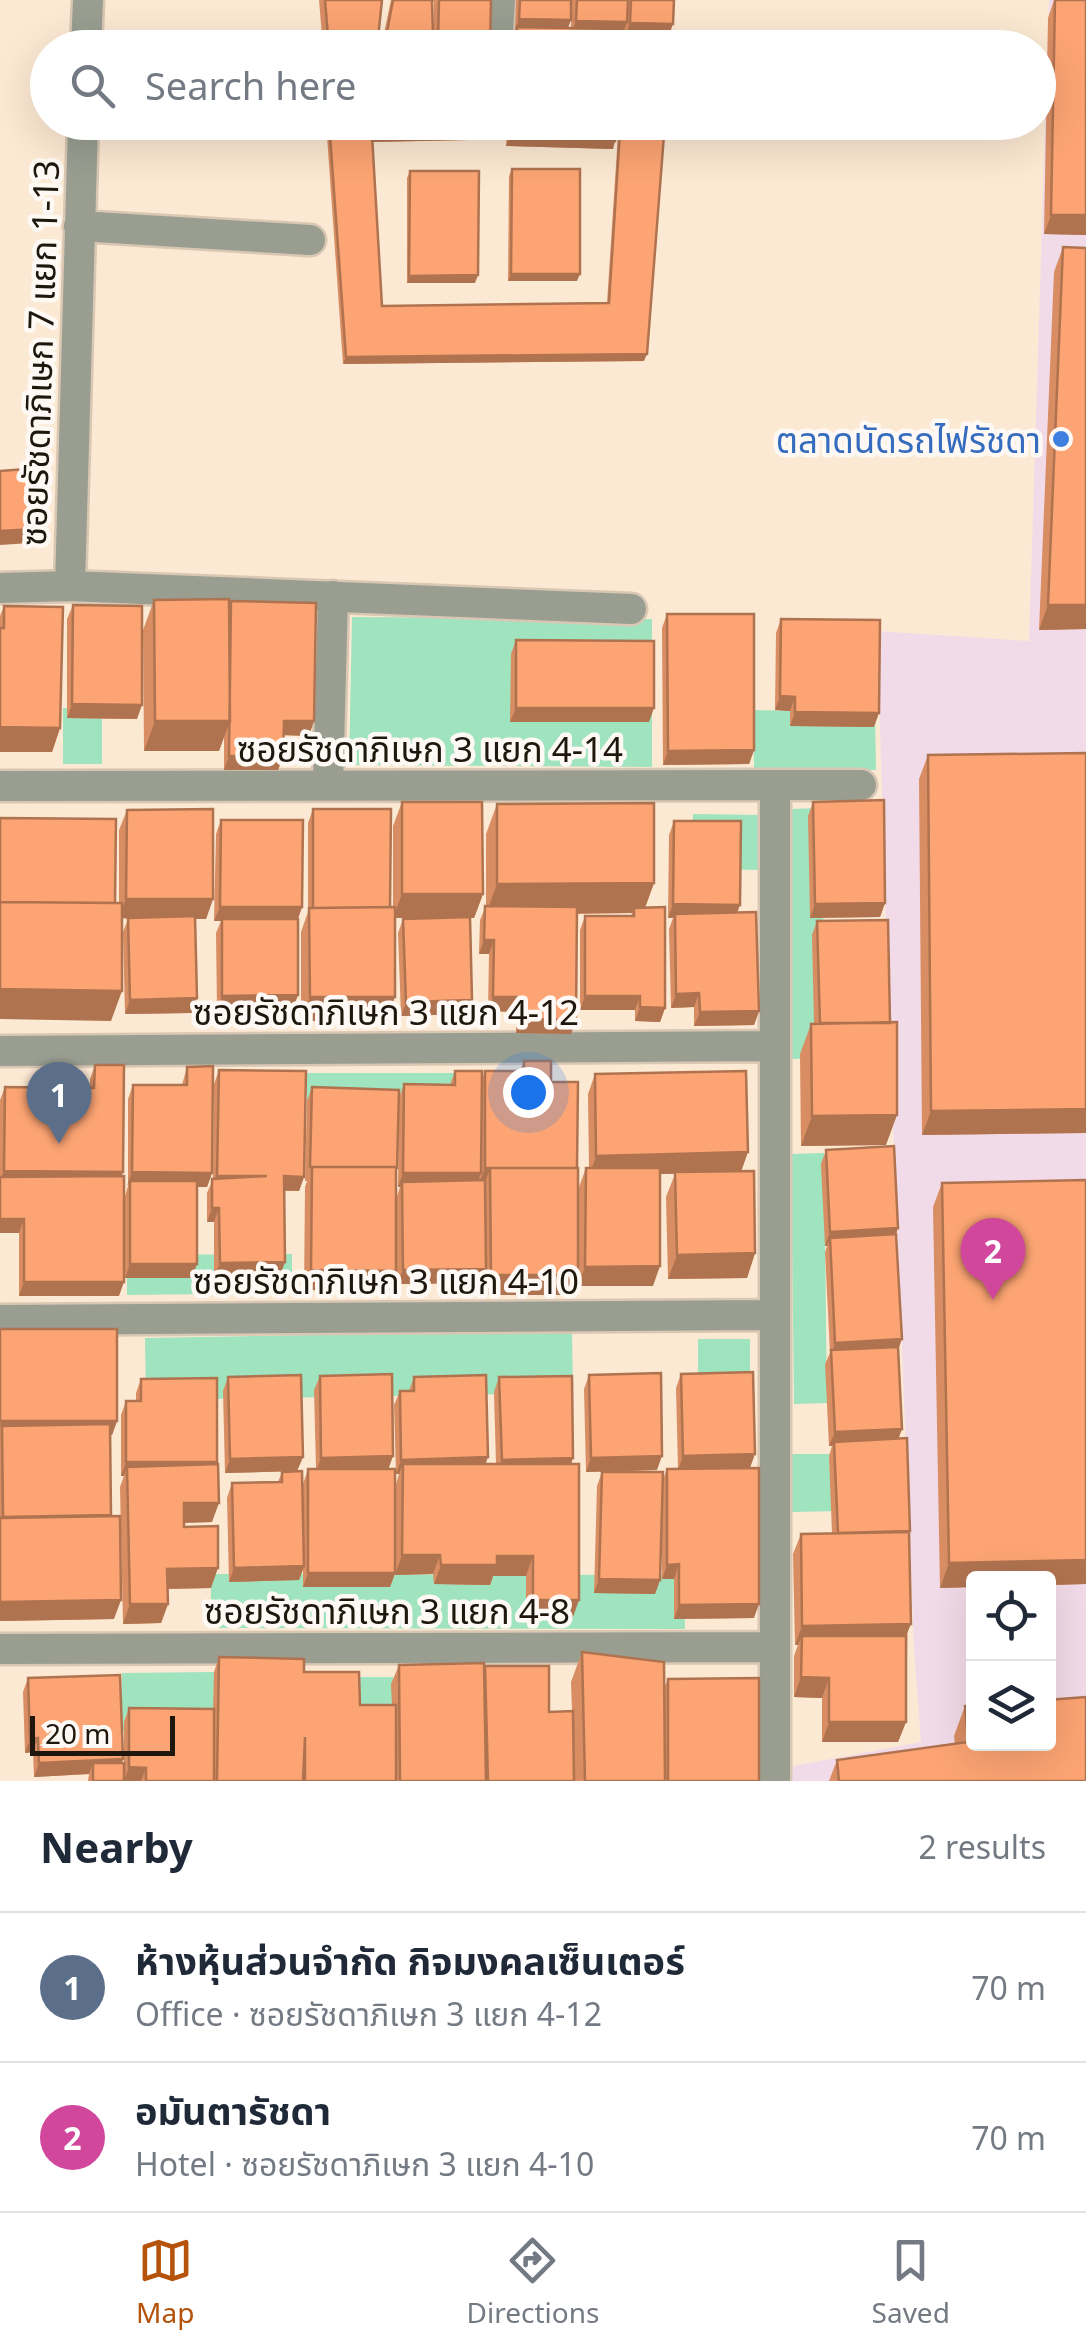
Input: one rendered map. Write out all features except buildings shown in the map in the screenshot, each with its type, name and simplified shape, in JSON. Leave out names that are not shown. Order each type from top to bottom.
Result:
[{"type":"street","points":[[87,30],[88,0]]},
{"type":"street","points":[[499,30],[500,0]]},
{"type":"street","name":"ซอยรัชดาภิเษก 7 แยก 1-13","points":[[70,586],[82,140]]},
{"type":"street","points":[[79,226],[310,240]]},
{"type":"street","points":[[0,588],[70,586],[631,608]]},
{"type":"street","points":[[328,785],[333,596]]},
{"type":"street","name":"ซอยรัชดาภิเษก 3 แยก 4-14","points":[[0,786],[860,786]]},
{"type":"street","points":[[775,1781],[776,786]]},
{"type":"street","name":"ซอยรัชดาภิเษก 3 แยก 4-12","points":[[0,1052],[773,1046]]},
{"type":"street","name":"ซอยรัชดาภิเษก 3 แยก 4-10","points":[[0,1320],[773,1315]]},
{"type":"street","name":"ซอยรัชดาภิเษก 3 แยก 4-8","points":[[0,1649],[774,1647]]},
{"type":"shaded area","points":[[1049,0],[1086,0],[1086,1781],[790,1781],[788,1767],[921,1742],[889,1022],[877,631],[1029,641],[1045,140],[1056,140],[1056,30],[1048,30]]},
{"type":"green space","points":[[352,617],[652,619],[652,767],[349,765]]},
{"type":"green space","points":[[63,708],[102,708],[102,764],[63,764]]},
{"type":"green space","points":[[753,710],[875,712],[876,770],[754,768]]},
{"type":"green space","points":[[822,808],[825,1058],[791,1059],[788,809]]},
{"type":"green space","points":[[693,814],[766,815],[765,870],[691,869]]},
{"type":"green space","points":[[307,1073],[472,1073],[472,1111],[307,1112]]},
{"type":"green space","points":[[824,1153],[827,1403],[794,1404],[791,1154]]},
{"type":"green space","points":[[292,1254],[292,1293],[127,1295],[127,1255]]},
{"type":"green space","points":[[572,1330],[573,1393],[146,1400],[145,1338]]},
{"type":"green space","points":[[698,1339],[750,1339],[750,1397],[698,1398]]},
{"type":"green space","points":[[790,1454],[842,1454],[842,1511],[791,1512]]},
{"type":"green space","points":[[211,1574],[684,1575],[685,1629],[211,1628]]},
{"type":"green space","points":[[214,1672],[214,1729],[122,1731],[122,1673]]},
{"type":"green space","points":[[327,1677],[393,1677],[393,1735]]},
{"type":"place","name":"ตลาดนัดรถไฟรัชดา","points":[[1061,439]]},
{"type":"place","name":"ห้างหุ้นส่วนจำกัด กิจมงคลเซ็นเตอร์","points":[[59,1144]]},
{"type":"place","name":"อมันตารัชดา","points":[[993,1300]]}]
